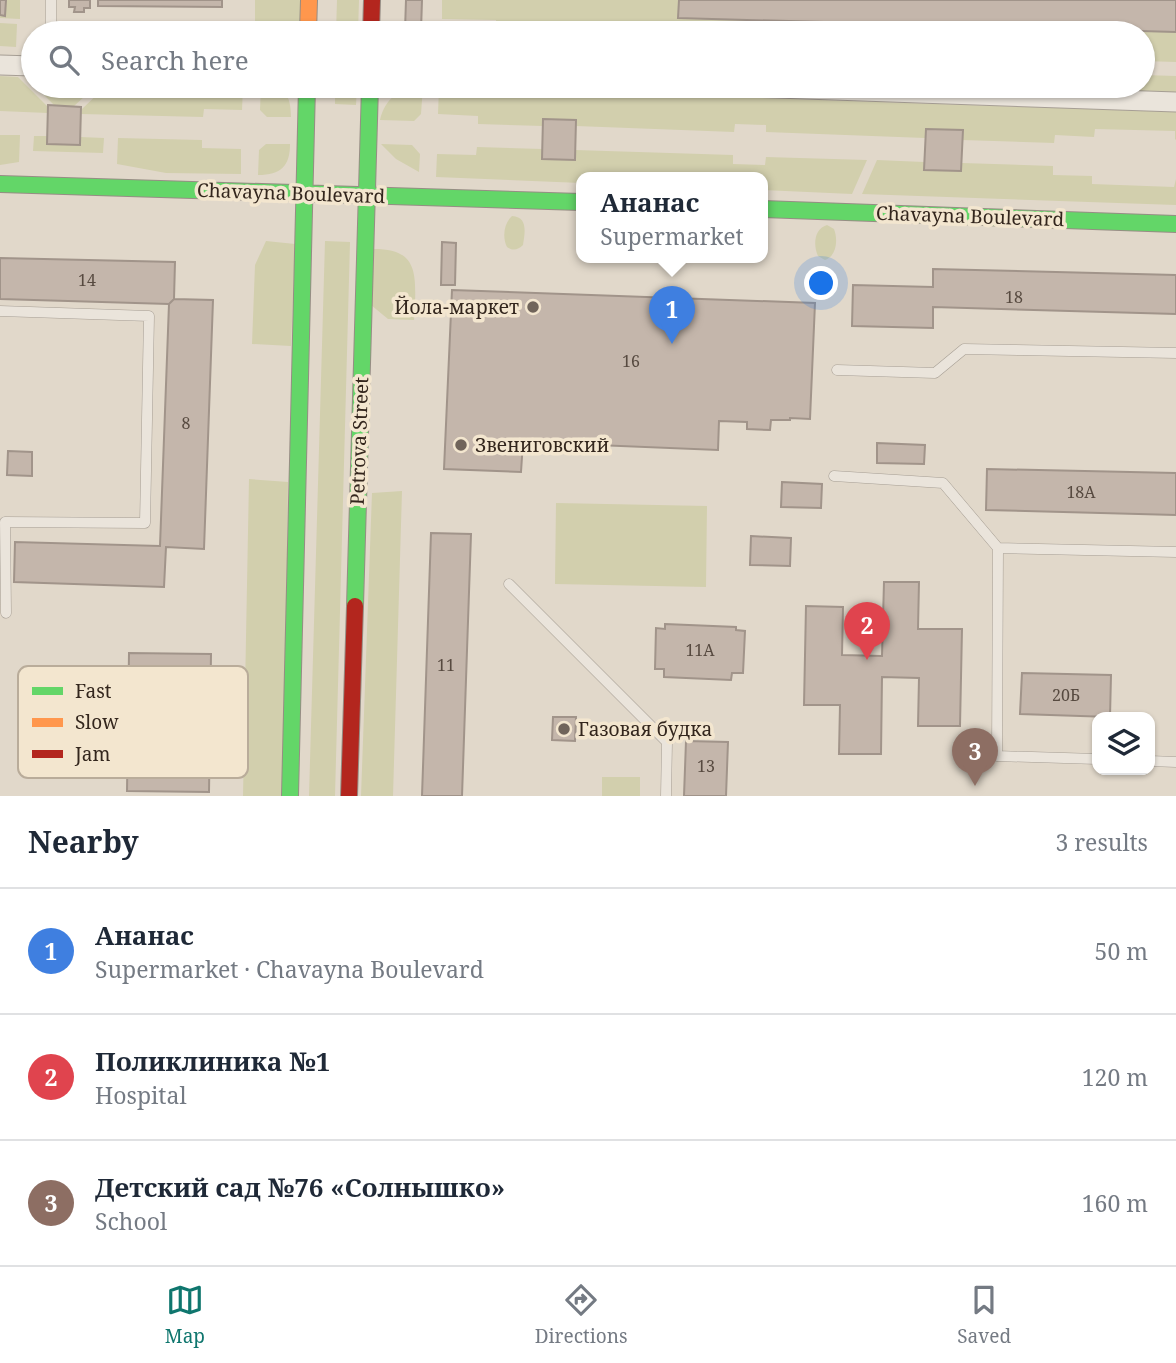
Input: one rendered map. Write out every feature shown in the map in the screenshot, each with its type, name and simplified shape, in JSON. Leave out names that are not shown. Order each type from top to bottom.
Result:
[{"type":"main road","points":[[308,21],[309,0]]},
{"type":"main road","points":[[371,21],[372,0]]},
{"type":"main road","points":[[290,796],[307,98]]},
{"type":"main road","name":"Petrova Street","points":[[349,796],[369,98]]},
{"type":"main road","name":"Chavayna Boulevard","points":[[0,184],[576,202]]},
{"type":"main road","name":"Chavayna Boulevard","points":[[768,209],[1176,224]]},
{"type":"street","points":[[0,65],[21,66]]},
{"type":"street","points":[[1062,98],[1176,102]]},
{"type":"lane","points":[[51,0],[51,21]]},
{"type":"lane","points":[[0,311],[149,316],[145,523],[5,522],[6,612]]},
{"type":"lane","points":[[837,370],[935,373],[964,349],[1176,353]]},
{"type":"lane","points":[[834,476],[943,483],[998,548],[997,756],[1092,759]]},
{"type":"lane","points":[[998,548],[1176,552]]},
{"type":"lane","points":[[509,584],[667,742],[666,796]]},
{"type":"lane","points":[[1155,761],[1176,762]]},
{"type":"shaded area","points":[[0,0],[20,0],[20,19],[0,18]]},
{"type":"shaded area","points":[[255,0],[300,0],[300,21],[255,21]]},
{"type":"shaded area","points":[[337,0],[359,0],[358,21],[336,21]]},
{"type":"shaded area","points":[[442,0],[679,0],[678,17],[811,21],[496,21],[442,19]]},
{"type":"shaded area","points":[[0,23],[17,24],[16,47],[0,46]]},
{"type":"shaded area","points":[[1155,31],[1176,32],[1176,62],[1155,61]]},
{"type":"shaded area","points":[[1155,75],[1176,76],[1176,94],[1155,93]]},
{"type":"shaded area","points":[[0,76],[18,77],[21,80],[21,98],[39,98],[48,107],[48,113],[0,111]]},
{"type":"shaded area","points":[[47,98],[83,98],[74,106],[55,106]]},
{"type":"shaded area","points":[[93,98],[242,98],[242,110],[204,109],[203,117],[81,114],[82,109]]},
{"type":"shaded area","points":[[260,98],[288,98],[291,117],[267,117],[260,110]]},
{"type":"shaded area","points":[[335,98],[356,98],[356,105],[335,104]]},
{"type":"shaded area","points":[[422,98],[421,114],[414,121],[380,120],[390,100]]},
{"type":"shaded area","points":[[439,98],[763,98],[1176,112],[1176,140],[1175,131],[1095,129],[1094,137],[1055,135],[1054,143],[962,140],[962,130],[926,129],[925,138],[766,132],[766,125],[735,124],[734,132],[576,126],[576,120],[544,119],[543,126],[478,124],[478,116],[438,114]]},
{"type":"shaded area","points":[[0,135],[20,135],[19,162],[0,165]]},
{"type":"shaded area","points":[[34,136],[47,136],[47,144],[80,145],[80,137],[104,138],[103,153],[33,151]]},
{"type":"shaded area","points":[[118,138],[202,140],[202,148],[241,149],[241,174],[166,173],[117,164]]},
{"type":"shaded area","points":[[266,144],[290,144],[288,158],[283,168],[278,171],[258,175],[259,150]]},
{"type":"shaded area","points":[[381,144],[412,145],[420,154],[419,172],[396,159]]},
{"type":"shaded area","points":[[477,147],[542,149],[542,159],[575,150],[733,155],[733,164],[765,165],[766,157],[867,160],[852,194],[768,190],[768,172],[576,172],[576,183],[436,177],[437,154],[476,155]]},
{"type":"shaded area","points":[[877,160],[924,162],[924,169],[961,171],[962,163],[1053,166],[1053,175],[1092,176],[1092,184],[1174,187],[1176,179],[1176,205],[862,194]]},
{"type":"shaded area","points":[[512,216],[521,219],[524,226],[523,245],[515,249],[507,247],[504,235]]},
{"type":"shaded area","points":[[827,225],[834,229],[836,242],[832,255],[825,260],[818,256],[815,242],[819,230]]},
{"type":"shaded area","points":[[266,241],[295,244],[291,346],[252,344],[255,265]]},
{"type":"shaded area","points":[[325,241],[350,242],[335,796],[309,796]]},
{"type":"shaded area","points":[[374,249],[398,253],[411,264],[415,282],[415,306],[402,305],[402,311],[415,312],[414,320],[388,319],[371,305]]},
{"type":"shaded area","points":[[249,479],[288,482],[284,796],[243,796],[243,778],[248,778],[248,666],[245,666]]},
{"type":"shaded area","points":[[402,491],[393,796],[361,796],[372,493]]},
{"type":"shaded area","points":[[556,503],[707,506],[706,587],[555,584]]},
{"type":"shaded area","points":[[602,777],[640,777],[640,796],[602,796]]},
{"type":"building","points":[[0,0],[6,0],[5,16],[0,15]]},
{"type":"building","points":[[69,0],[90,0],[90,8],[84,8],[84,12],[74,12],[75,7],[69,7]]},
{"type":"building","points":[[98,0],[222,0],[222,7],[98,6]]},
{"type":"building","points":[[406,0],[422,0],[421,21],[405,21]]},
{"type":"building","points":[[679,0],[1176,0],[1176,32],[1155,31],[1155,21],[785,21],[678,18]]},
{"type":"building","points":[[48,105],[81,107],[80,145],[47,144]]},
{"type":"building","points":[[543,119],[576,120],[575,160],[542,159]]},
{"type":"building","points":[[926,129],[963,130],[961,171],[924,170]]},
{"type":"building","points":[[442,242],[456,243],[455,285],[441,285]]},
{"type":"building","points":[[0,258],[175,262],[174,299],[169,304],[0,299]]},
{"type":"building","points":[[933,269],[1176,275],[1176,314],[933,307],[933,328],[852,326],[853,285],[933,287]]},
{"type":"building","points":[[452,290],[815,303],[810,419],[771,420],[770,430],[747,429],[747,422],[719,421],[718,450],[523,442],[521,472],[444,469]]},
{"type":"building","points":[[174,299],[213,300],[204,549],[166,547],[164,587],[14,582],[15,542],[160,546],[169,304]]},
{"type":"building","points":[[877,443],[925,445],[924,464],[877,463]]},
{"type":"building","points":[[8,451],[32,452],[32,476],[7,475]]},
{"type":"building","points":[[987,469],[1176,473],[1176,515],[986,510]]},
{"type":"building","points":[[782,482],[822,484],[821,508],[781,507]]},
{"type":"building","points":[[431,533],[471,534],[462,796],[422,796]]},
{"type":"building","points":[[751,536],[791,538],[790,566],[750,565]]},
{"type":"building","points":[[884,582],[919,582],[918,629],[962,629],[960,726],[918,726],[919,678],[882,677],[881,754],[839,754],[840,705],[804,705],[806,606],[843,607],[842,655],[882,656]]},
{"type":"building","points":[[665,624],[736,627],[736,630],[745,631],[743,673],[732,673],[731,680],[664,677],[664,669],[655,669],[656,628],[665,629]]},
{"type":"building","points":[[129,653],[211,654],[211,666],[129,666]]},
{"type":"building","points":[[1022,673],[1111,675],[1110,712],[1092,712],[1092,716],[1020,714]]},
{"type":"building","name":"Газовая будка","points":[[553,717],[576,717],[575,741],[552,740]]},
{"type":"building","points":[[686,741],[728,742],[726,796],[684,796]]},
{"type":"building","points":[[127,778],[209,778],[209,792],[127,791]]},
{"type":"traffic: fast","points":[[290,796],[307,98]]},
{"type":"traffic: fast","points":[[355,606],[370,98]]},
{"type":"traffic: fast","points":[[0,184],[576,202]]},
{"type":"traffic: fast","points":[[768,209],[1176,224]]},
{"type":"traffic: slow","points":[[308,21],[309,0]]},
{"type":"traffic: jam","points":[[371,21],[372,0]]},
{"type":"traffic: jam","points":[[349,796],[355,606]]},
{"type":"place","name":"Йола-маркет","points":[[533,307]]},
{"type":"place","name":"Ананас","points":[[672,344]]},
{"type":"place","name":"Звениговский","points":[[461,445]]},
{"type":"place","name":"Поликлиника №1","points":[[867,660]]},
{"type":"place","name":"Газовая будка","points":[[564,729]]},
{"type":"place","name":"Детский сад №76 «Солнышко»","points":[[975,786]]}]
